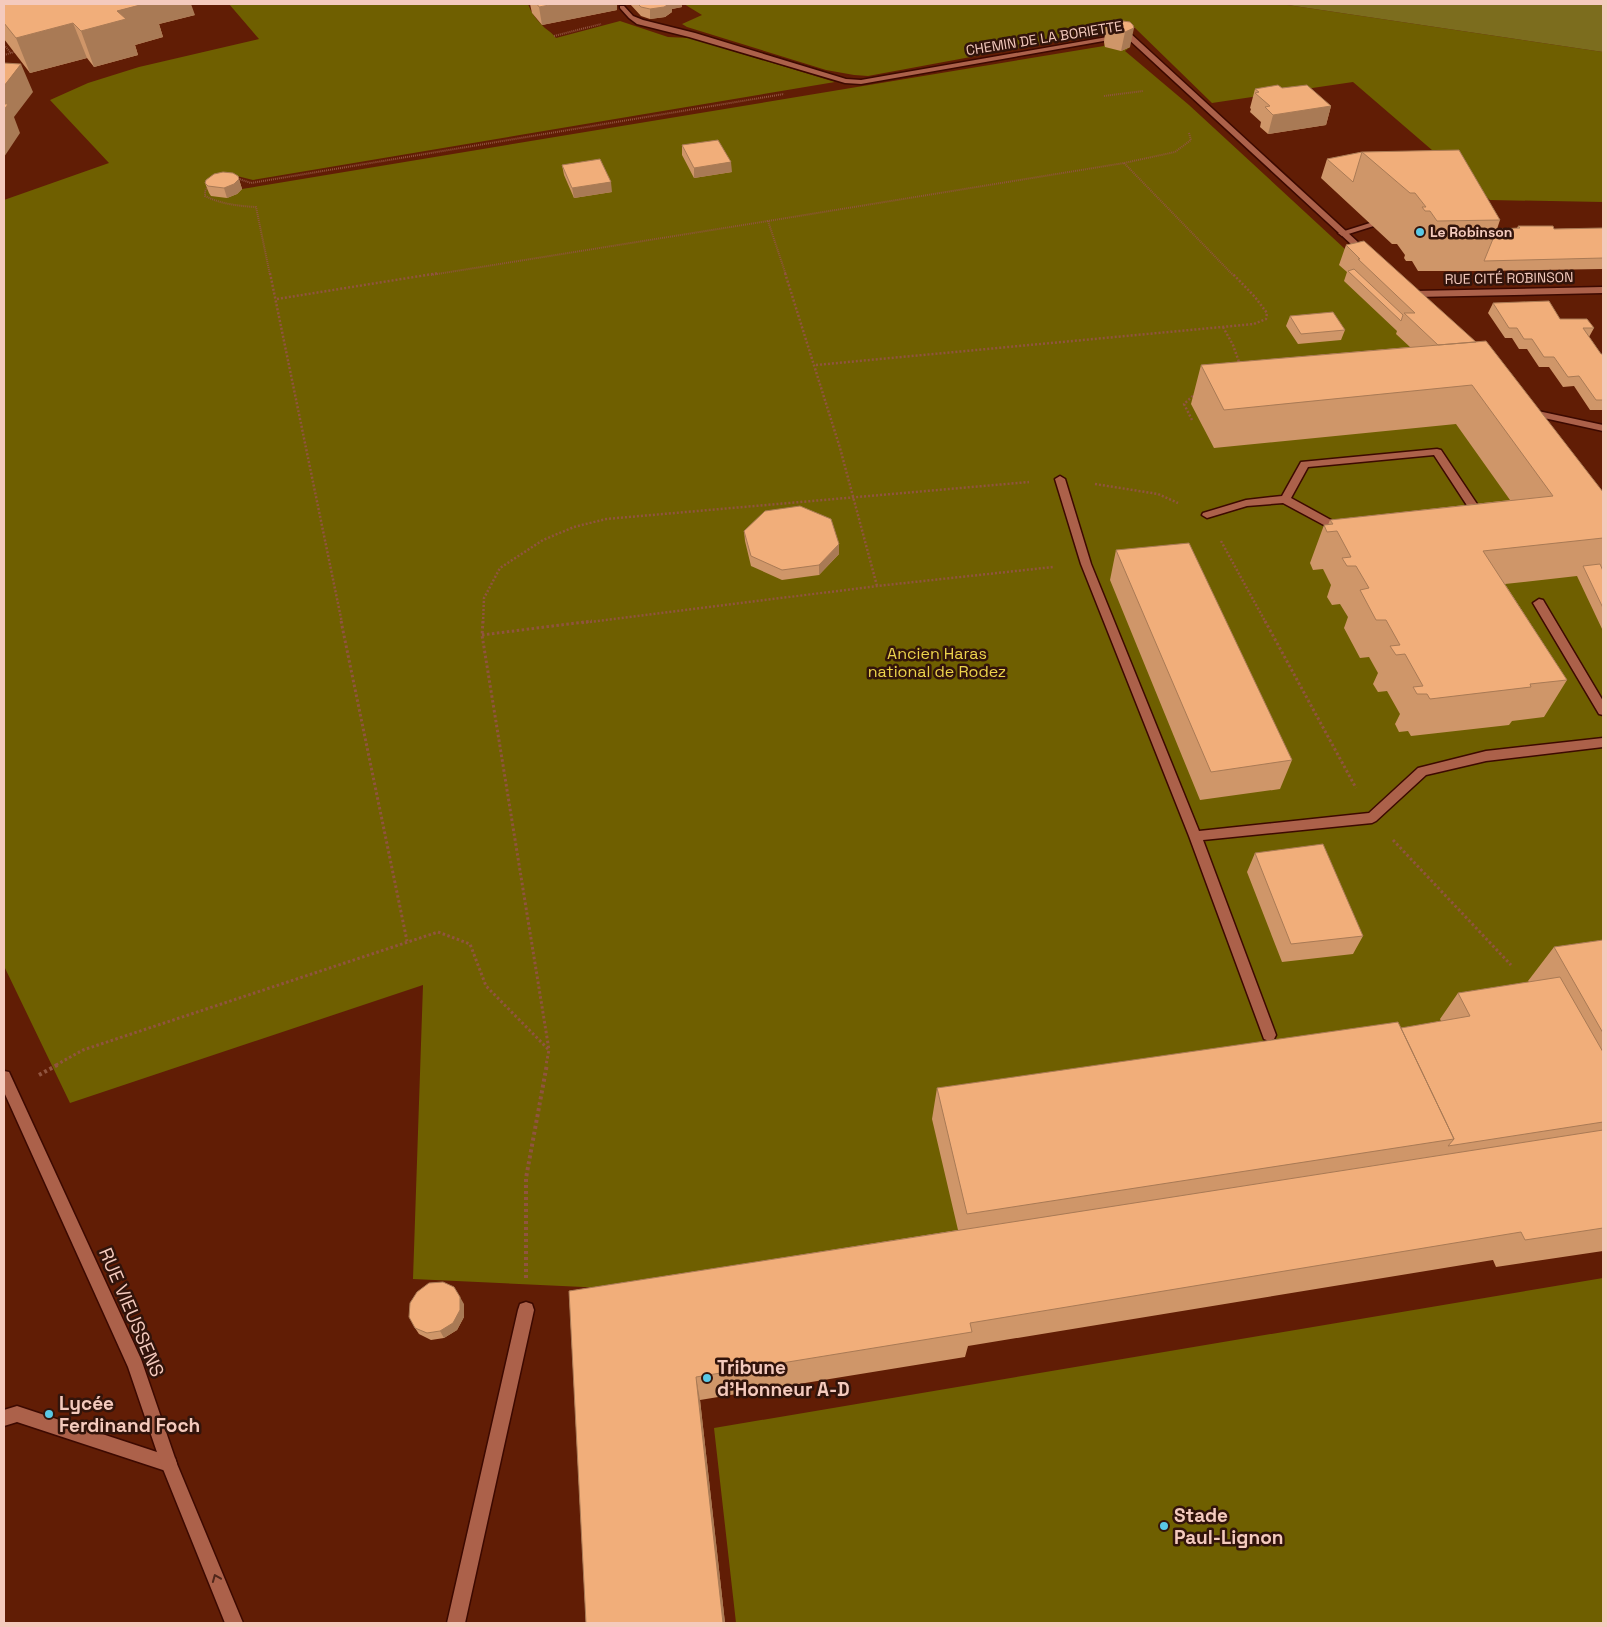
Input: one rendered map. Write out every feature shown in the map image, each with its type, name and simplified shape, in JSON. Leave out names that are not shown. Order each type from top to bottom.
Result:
[{"type":"street","name":"CHEMIN DE LA BORIETTE","points":[[622,7],[631,17],[650,25],[692,35],[845,81],[861,82],[1126,35],[1132,38],[1342,233],[1371,257]]},
{"type":"street","points":[[1342,233],[1373,225]]},
{"type":"street","name":"RUE CITÉ ROBINSON","points":[[1415,294],[1603,290]]},
{"type":"street","points":[[1550,428],[1534,410],[1603,428]]},
{"type":"street","points":[[1285,499],[1306,464],[1437,452],[1477,512],[1460,514]]},
{"type":"street","points":[[1060,479],[1086,564],[1195,836],[1270,1035]]},
{"type":"street","points":[[1207,515],[1246,503],[1285,499],[1339,528],[1358,526]]},
{"type":"street","points":[[1539,603],[1603,711]]},
{"type":"street","points":[[1195,836],[1372,818],[1422,771],[1486,756],[1603,743]]},
{"type":"street","name":"RUE VIEUSSENS","points":[[6,1087],[135,1365],[169,1464],[234,1623]]},
{"type":"street","points":[[456,1623],[526,1310]]},
{"type":"street","points":[[4,1418],[17,1414],[169,1464]]},
{"type":"path","points":[[554,36],[631,17]]},
{"type":"path","points":[[4,45],[11,53]]},
{"type":"path","points":[[4,56],[20,51]]},
{"type":"path","points":[[1104,96],[1149,90]]},
{"type":"path","points":[[235,178],[251,182],[791,93]]},
{"type":"path","points":[[277,299],[768,222],[1124,163],[1175,152],[1191,140],[1189,131]]},
{"type":"path","points":[[816,364],[1254,324],[1266,320],[1267,313],[1255,297],[1124,163]]},
{"type":"path","points":[[212,183],[205,191],[205,196],[214,201],[231,206],[256,207],[277,299],[407,941]]},
{"type":"path","points":[[768,222],[816,364],[855,498],[877,586]]},
{"type":"path","points":[[1223,327],[1233,345],[1239,362],[1231,368]]},
{"type":"path","points":[[1192,420],[1184,404],[1198,390]]},
{"type":"path","points":[[526,1310],[526,1178],[549,1050],[482,635],[484,598],[500,568],[543,540],[574,527],[606,519],[1060,479],[1158,494],[1207,515],[1372,818],[1511,964]]},
{"type":"path","points":[[482,635],[877,586],[1086,564]]},
{"type":"path","points":[[6,1087],[83,1050],[438,932],[470,944],[486,986],[549,1050]]},
{"type":"green space","name":"Ancien Haras national de Rodez","points":[[229,4],[528,4],[537,19],[556,38],[620,21],[668,37],[690,38],[835,82],[253,180],[237,176],[242,189],[1104,46],[1105,41],[1130,44],[1130,47],[1125,51],[1189,105],[1358,261],[1603,530],[1603,1152],[648,1290],[413,1279],[423,985],[70,1103],[4,966],[4,200],[109,163],[50,100],[88,83],[139,67],[259,39]]},
{"type":"green space","points":[[684,4],[1281,4],[1603,52],[1603,202],[1490,200],[1353,82],[1212,103],[1134,27],[868,76],[826,70],[687,27],[682,24],[702,15]]},
{"type":"green space","name":"Stade Paul-Lignon","points":[[1603,1278],[1603,1623],[736,1623],[714,1428]]},
{"type":"shaded area","points":[[1281,4],[1603,4],[1603,52]]},
{"type":"building","points":[[4,4],[144,4],[117,11],[126,19],[81,31],[73,23],[16,38],[4,23]]},
{"type":"building","points":[[537,4],[554,4],[539,7]]},
{"type":"building","points":[[638,4],[669,4],[664,7],[650,9],[641,7]]},
{"type":"building","points":[[1116,20],[1130,22],[1134,28],[1125,32],[1108,29],[1106,24]]},
{"type":"building","points":[[4,63],[21,64],[4,86]]},
{"type":"building","points":[[1278,85],[1282,88],[1307,85],[1331,106],[1273,115],[1265,107],[1270,106],[1255,93],[1259,92],[1255,89]]},
{"type":"building","points":[[718,140],[731,162],[694,168],[682,145]]},
{"type":"building","points":[[1459,150],[1500,220],[1437,221],[1430,211],[1425,211],[1422,207],[1426,207],[1415,193],[1410,193],[1362,152]]},
{"type":"building","points":[[1362,152],[1353,182],[1327,159]]},
{"type":"building","points":[[600,159],[611,182],[572,188],[562,165]]},
{"type":"building","points":[[223,172],[233,173],[239,179],[234,184],[224,188],[208,186],[205,183],[214,174]]},
{"type":"building","points":[[1518,226],[1553,226],[1554,229],[1603,228],[1603,258],[1484,261],[1497,229],[1520,228]]},
{"type":"building","points":[[1364,241],[1476,342],[1438,345],[1404,313],[1415,313],[1358,259],[1360,259],[1346,245]]},
{"type":"building","points":[[1354,269],[1403,315],[1401,321],[1348,271]]},
{"type":"building","points":[[1549,301],[1560,319],[1587,319],[1594,328],[1583,328],[1601,354],[1603,354],[1603,400],[1596,400],[1579,376],[1568,377],[1554,357],[1544,357],[1532,339],[1524,339],[1517,328],[1509,328],[1493,303]]},
{"type":"building","points":[[1333,312],[1345,330],[1301,334],[1290,316]]},
{"type":"building","points":[[1486,341],[1603,492],[1603,538],[1483,551],[1567,680],[1530,684],[1531,687],[1430,699],[1427,694],[1417,694],[1413,687],[1423,686],[1405,654],[1396,655],[1390,646],[1400,645],[1386,620],[1376,620],[1360,590],[1369,588],[1356,566],[1347,566],[1342,558],[1351,557],[1337,531],[1327,532],[1324,525],[1333,524],[1330,520],[1553,496],[1472,385],[1224,410],[1201,365]]},
{"type":"building","points":[[800,506],[831,519],[839,544],[819,565],[782,570],[751,556],[744,531],[765,511]]},
{"type":"building","points":[[1189,543],[1292,760],[1211,772],[1116,550]]},
{"type":"building","points":[[1600,564],[1603,571],[1603,608],[1583,566]]},
{"type":"building","points":[[1323,844],[1363,936],[1291,944],[1255,853]]},
{"type":"building","points":[[1603,940],[1603,1033],[1554,947]]},
{"type":"building","points":[[1560,977],[1603,1052],[1603,1122],[1448,1146],[1454,1139],[1401,1028],[1470,1016],[1458,993]]},
{"type":"building","points":[[1398,1022],[1454,1139],[967,1214],[937,1088]]},
{"type":"building","name":"Tribune d'Honneur A-D","points":[[1603,1130],[1603,1228],[1525,1240],[1521,1232],[970,1323],[972,1332],[696,1377],[723,1623],[586,1623],[569,1291]]},
{"type":"building","points":[[443,1282],[454,1287],[460,1297],[460,1310],[453,1323],[440,1331],[427,1333],[415,1328],[409,1317],[410,1303],[417,1292],[429,1283]]},
{"type":"place","name":"Le Robinson","points":[[1420,232]]},
{"type":"place","name":"Tribune d'Honneur A-D","points":[[707,1378]]},
{"type":"place","name":"Lycée Ferdinand Foch","points":[[49,1414]]},
{"type":"place","name":"Stade Paul-Lignon","points":[[1164,1526]]}]
